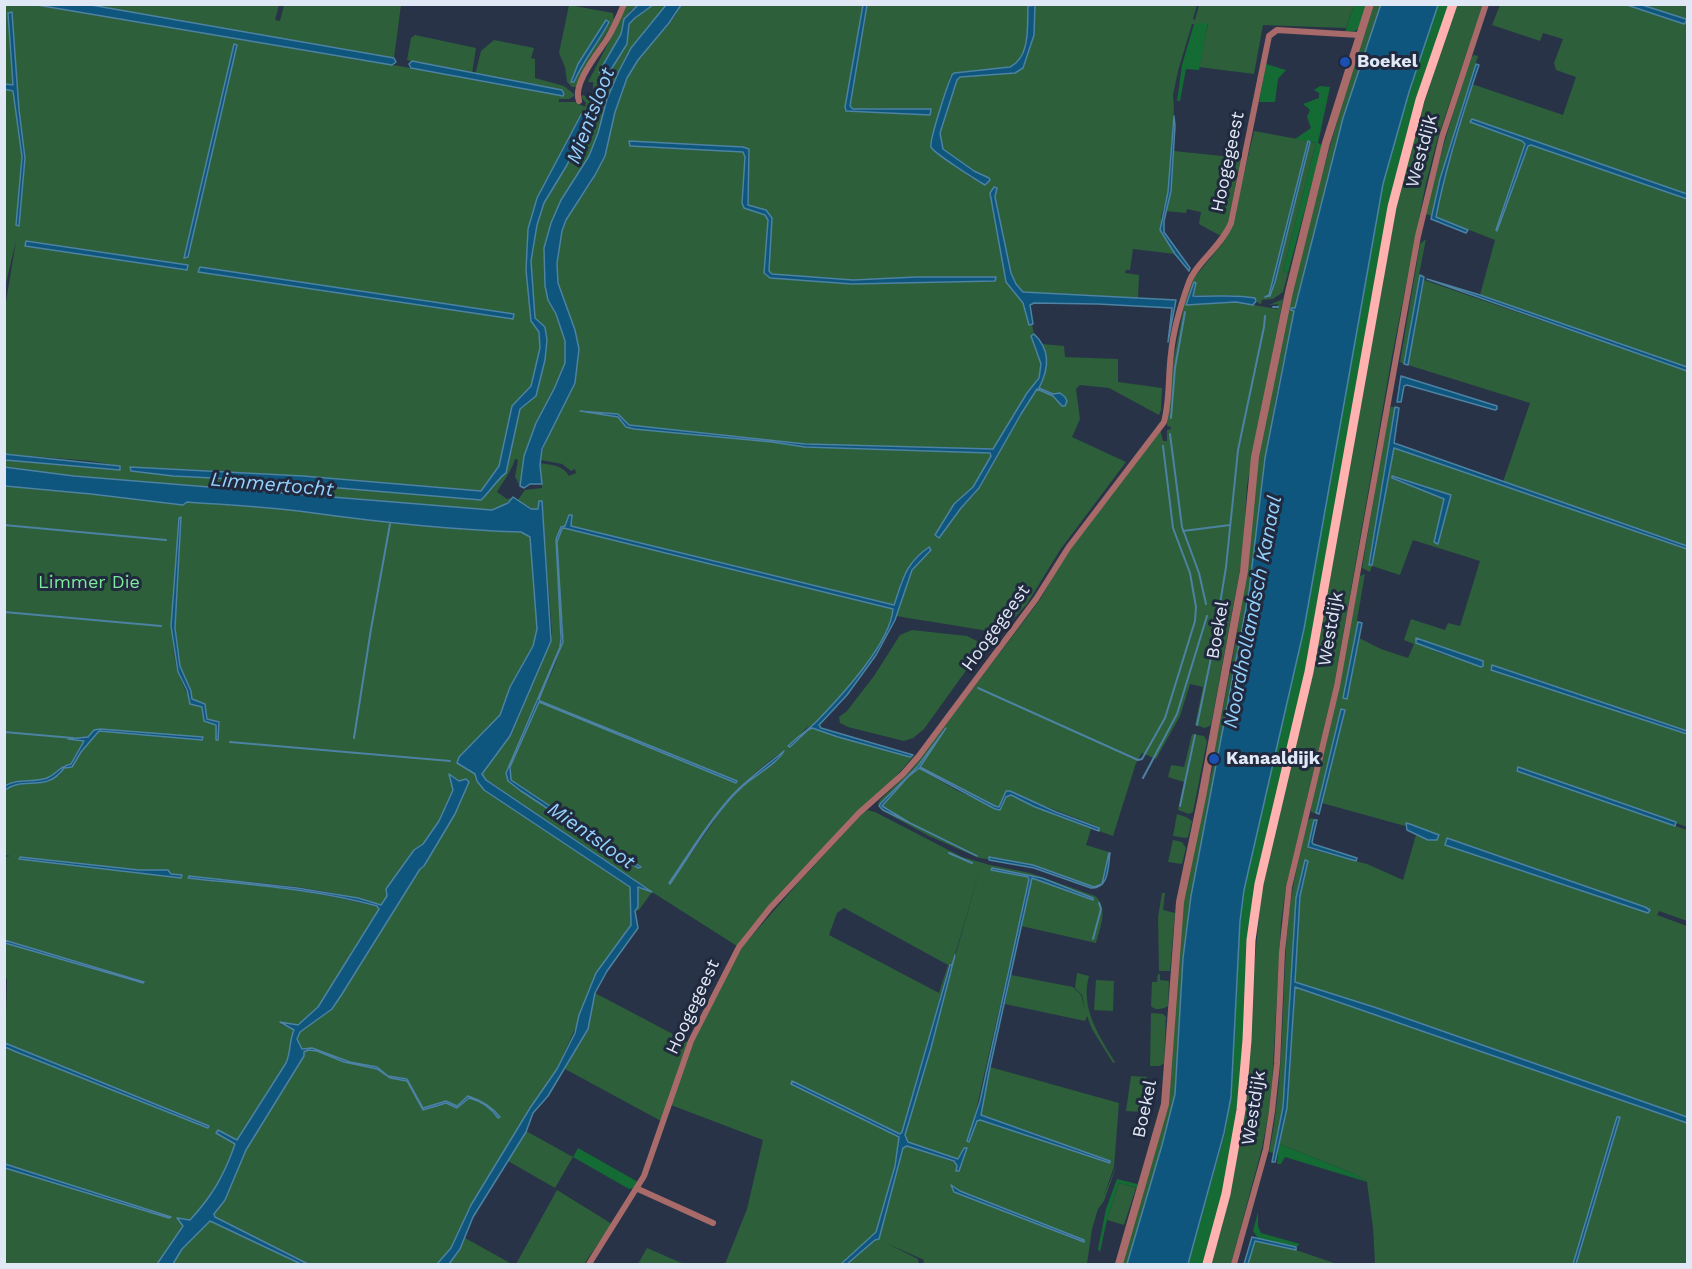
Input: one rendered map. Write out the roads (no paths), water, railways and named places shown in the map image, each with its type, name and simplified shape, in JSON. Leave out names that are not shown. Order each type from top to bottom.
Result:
[{"type":"main road","name":"Westdijk","points":[[1207,1264],[1226,1194],[1241,1110],[1247,1040],[1251,940],[1264,854],[1309,672],[1392,207],[1420,100],[1452,4]]},
{"type":"street","points":[[579,101],[578,91],[585,72],[609,37],[624,4]]},
{"type":"street","name":"Boekel","points":[[1119,1264],[1165,1104],[1180,902],[1244,571],[1255,457],[1289,292],[1326,143],[1370,4]]},
{"type":"street","name":"Westdijk","points":[[1234,1264],[1266,1149],[1272,1111],[1277,1064],[1283,942],[1289,887],[1337,686],[1418,236],[1442,137],[1486,4]]},
{"type":"street","name":"Hoogegeest","points":[[589,1264],[638,1189],[655,1148],[691,1041],[742,941],[859,813],[903,774],[918,757],[1036,599],[1068,548],[1164,422],[1171,351],[1180,312],[1191,277],[1222,239],[1231,223],[1269,36],[1276,30],[1359,35]]},
{"type":"street","points":[[638,1189],[713,1223]]},
{"type":"water","name":"Noordhollandsch Kanaal","points":[[1381,4],[1438,5],[1409,92],[1383,184],[1304,629],[1244,890],[1240,921],[1231,1097],[1224,1133],[1188,1264],[1127,1264],[1175,1094],[1183,958],[1191,896],[1249,592],[1265,458],[1294,311],[1291,308],[1295,308],[1343,118]]},
{"type":"water","points":[[37,5],[91,5],[394,58],[396,62],[392,65]]},
{"type":"water","points":[[638,5],[653,5],[629,24],[627,44],[607,76],[599,72],[621,34],[624,19]]},
{"type":"water","points":[[666,5],[681,5],[638,60],[627,78],[615,112],[605,156],[566,220],[562,231],[557,263],[558,283],[575,330],[579,349],[575,383],[542,449],[540,465],[542,484],[530,484],[524,488],[520,486],[524,456],[536,423],[565,363],[565,341],[556,314],[548,300],[545,286],[544,248],[551,223],[561,200],[589,156],[607,99],[631,48]]},
{"type":"water","points":[[863,5],[867,5],[850,106],[853,109],[931,109],[930,115],[846,111]]},
{"type":"water","points":[[1035,5],[1034,35],[1023,68],[1015,73],[960,77],[957,80],[940,133],[943,149],[974,171],[989,178],[990,180],[985,185],[933,150],[931,143],[933,134],[954,73],[1010,67],[1022,56],[1026,40],[1028,6]]},
{"type":"water","points":[[1627,5],[1642,5],[1686,19],[1686,22],[1684,24]]},
{"type":"water","points":[[12,12],[25,158],[19,226],[16,225],[22,157],[13,91],[4,89],[5,84],[13,85],[8,13]]},
{"type":"water","points":[[606,20],[609,22],[605,30],[574,82],[571,82],[578,64]]},
{"type":"water","points":[[234,44],[237,45],[188,257],[184,258]]},
{"type":"water","points":[[412,61],[562,90],[564,94],[563,96],[411,68],[409,64]]},
{"type":"water","points":[[1476,64],[1479,65],[1455,140],[1436,217],[1468,230],[1466,233],[1431,219],[1440,179]]},
{"type":"water","points":[[582,113],[589,116],[567,165],[544,203],[537,225],[531,261],[535,318],[545,327],[547,340],[545,360],[536,396],[520,409],[506,473],[481,500],[131,471],[130,467],[303,476],[481,491],[499,466],[512,406],[531,386],[540,348],[539,332],[531,321],[526,270],[528,229],[537,198]]},
{"type":"water","points":[[1174,116],[1171,191],[1164,221],[1164,232],[1190,268],[1189,271],[1160,230],[1168,192]]},
{"type":"water","points":[[1472,119],[1687,194],[1687,199],[1531,145],[1528,146],[1497,231],[1525,144],[1470,122]]},
{"type":"water","points":[[629,141],[749,149],[748,205],[766,210],[772,218],[769,271],[772,274],[853,280],[996,277],[995,281],[852,284],[770,278],[764,273],[768,220],[765,215],[744,208],[742,203],[745,157],[743,152],[630,146]]},
{"type":"water","points":[[1308,141],[1310,142],[1275,282],[1270,296],[1265,297],[1269,295]]},
{"type":"water","points":[[994,187],[997,188],[995,197],[1011,273],[1023,292],[1176,300],[1168,342],[1172,308],[1034,303],[1030,305],[1033,324],[1029,325],[1023,303],[1006,282],[990,193]]},
{"type":"water","points":[[26,241],[188,265],[187,270],[25,246]]},
{"type":"water","points":[[200,267],[514,314],[513,319],[198,272]]},
{"type":"water","points":[[1420,275],[1424,277],[1408,365],[1404,364]]},
{"type":"water","points":[[1427,279],[1480,295],[1687,367],[1687,371]]},
{"type":"water","points":[[1194,282],[1196,283],[1193,296],[1240,296],[1255,298],[1256,301],[1253,305],[1236,302],[1186,305]]},
{"type":"water","points":[[1034,334],[1040,340],[1047,360],[1045,374],[1039,388],[1053,394],[1060,393],[1067,401],[1065,406],[1062,406],[1053,396],[1037,389],[979,488],[939,538],[935,535],[954,504],[973,487],[991,456],[990,453],[805,447],[634,429],[626,427],[618,417],[580,411],[618,414],[629,425],[805,444],[993,449],[1027,393],[1039,378],[1041,364],[1031,336]]},
{"type":"water","points":[[1401,376],[1497,406],[1497,409],[1407,385],[1404,386],[1401,402],[1397,402]]},
{"type":"water","points":[[1395,407],[1399,408],[1394,443],[1687,546],[1687,549],[1394,448],[1372,565],[1369,565]]},
{"type":"water","points":[[4,454],[120,466],[120,470],[5,460]]},
{"type":"water","name":"Limmertocht","points":[[4,467],[74,476],[492,510],[508,503],[513,497],[531,509],[538,509],[539,501],[542,501],[551,641],[510,736],[482,774],[486,780],[652,892],[638,887],[638,907],[635,911],[638,928],[607,971],[595,993],[588,1029],[548,1096],[533,1113],[526,1132],[473,1217],[460,1249],[449,1264],[437,1264],[451,1248],[471,1205],[530,1108],[557,1069],[575,1033],[579,1015],[596,973],[631,925],[630,887],[484,790],[475,774],[457,763],[459,757],[500,715],[510,687],[533,646],[537,629],[530,537],[521,532],[413,525],[262,507],[187,502],[183,505],[5,486]]},
{"type":"water","points":[[1392,476],[1451,495],[1438,544],[1434,542],[1444,499],[1392,478]]},
{"type":"water","name":"Mientsloot","points":[[569,515],[572,515],[571,526],[894,605],[910,566],[929,547],[931,550],[912,570],[895,620],[876,655],[847,695],[819,725],[821,728],[913,755],[910,757],[812,728],[790,747],[788,746],[817,721],[863,669],[883,638],[893,609],[564,528],[557,542],[563,642],[540,701],[737,781],[736,783],[539,702],[510,767],[511,780],[641,867],[638,868],[521,791],[508,781],[506,773],[560,647],[556,539]]},
{"type":"water","points":[[181,517],[175,628],[180,666],[192,699],[205,704],[207,719],[219,722],[218,740],[216,740],[216,725],[204,721],[202,707],[190,704],[187,690],[178,672],[171,626],[179,518]]},
{"type":"water","points":[[1358,622],[1362,623],[1347,699],[1343,698]]},
{"type":"water","points":[[1416,638],[1483,661],[1483,666],[1416,643]]},
{"type":"water","points":[[1492,665],[1687,731],[1687,734],[1491,670]]},
{"type":"water","points":[[1341,709],[1345,710],[1319,814],[1316,813]]},
{"type":"water","points":[[946,728],[920,767],[995,806],[999,807],[1006,791],[1010,791],[1099,828],[1099,831],[1035,807],[1011,795],[1006,797],[1000,810],[995,809],[919,768],[882,806],[910,823],[977,856],[883,810],[879,806],[881,803],[918,766]]},
{"type":"water","points":[[94,730],[203,737],[202,740],[99,731],[81,752],[72,767],[64,768],[50,780],[20,784],[5,790],[5,786],[20,781],[47,778],[63,767],[71,764],[84,741],[68,739],[88,737]]},
{"type":"water","points":[[784,751],[771,765],[743,786],[722,808],[670,884],[697,840],[712,820],[734,793]]},
{"type":"water","points":[[1518,767],[1676,822],[1675,826],[1517,771]]},
{"type":"water","points":[[449,774],[459,781],[466,779],[469,782],[455,814],[332,1009],[300,1032],[297,1039],[302,1049],[312,1048],[350,1062],[377,1067],[388,1076],[407,1079],[423,1108],[446,1101],[457,1106],[468,1096],[486,1104],[500,1117],[498,1118],[482,1103],[469,1098],[457,1108],[446,1103],[423,1110],[407,1081],[390,1078],[377,1069],[344,1062],[317,1051],[308,1050],[304,1052],[304,1056],[246,1150],[225,1200],[214,1214],[215,1217],[308,1264],[301,1264],[210,1221],[182,1249],[173,1264],[157,1264],[183,1226],[177,1218],[190,1220],[217,1185],[226,1166],[235,1144],[216,1133],[218,1130],[237,1140],[286,1063],[294,1030],[280,1022],[298,1025],[318,1007],[379,909],[377,906],[331,895],[188,878],[189,876],[297,888],[358,898],[381,905],[387,896],[386,889],[414,850],[423,844],[439,821],[453,790]]},
{"type":"water","points":[[1314,820],[1317,820],[1313,844],[1357,858],[1356,861],[1308,847]]},
{"type":"water","points":[[1406,823],[1439,835],[1437,840],[1428,840],[1407,830]]},
{"type":"water","points":[[1447,838],[1650,910],[1648,913],[1445,845]]},
{"type":"water","points":[[1110,853],[1108,870],[1102,884]]},
{"type":"water","points":[[20,857],[139,870],[168,870],[171,874],[182,875],[181,878],[19,859]]},
{"type":"water","points":[[989,857],[1033,865],[1094,887],[1102,884],[1097,887],[1091,888],[1034,868],[989,860]]},
{"type":"water","points":[[1305,860],[1308,861],[1300,896],[1295,982],[1377,1008],[1687,1117],[1687,1123],[1295,987],[1287,1108],[1275,1162],[1272,1162],[1283,1107],[1296,898]]},
{"type":"water","points":[[992,868],[1042,878],[1093,898],[1093,900],[1032,878],[981,1115],[1110,1161],[1110,1163],[980,1120],[977,1121],[969,1142],[967,1141],[980,1101],[1029,879],[991,870]]},
{"type":"water","points":[[4,940],[144,982],[5,943]]},
{"type":"water","points":[[955,955],[905,1135],[908,1142],[958,1159],[964,1148],[967,1148],[959,1171],[956,1171],[957,1166],[954,1161],[907,1146],[903,1148],[879,1239],[847,1264],[841,1264],[876,1232],[895,1166],[899,1137],[791,1084],[792,1081],[900,1134],[950,965]]},
{"type":"water","points":[[5,1043],[209,1126],[208,1128],[14,1051],[5,1047]]},
{"type":"water","points":[[1617,1117],[1620,1117],[1576,1264],[1573,1264]]},
{"type":"water","points":[[5,1164],[171,1217],[5,1168]]},
{"type":"water","points":[[951,1185],[960,1191],[1084,1240],[1084,1242],[954,1192]]},
{"type":"water","points":[[1252,1237],[1296,1247],[1296,1250],[1255,1241],[1248,1264],[1244,1264]]},
{"type":"waterway","points":[[1273,307],[1278,307]]},
{"type":"waterway","points":[[1171,418],[1175,368],[1185,312]]},
{"type":"waterway","points":[[1197,725],[1226,567],[1238,450],[1265,316]]},
{"type":"waterway","points":[[1170,434],[1182,527],[1199,573],[1206,604]]},
{"type":"waterway","points":[[978,688],[1138,760],[1142,759],[1165,718],[1195,621],[1196,607],[1190,573],[1173,528],[1163,446]]},
{"type":"waterway","points":[[354,738],[390,524]]},
{"type":"waterway","points":[[4,525],[166,540]]},
{"type":"waterway","points":[[1183,531],[1230,525]]},
{"type":"waterway","points":[[4,612],[161,626]]},
{"type":"waterway","points":[[1143,778],[1177,714],[1207,616]]},
{"type":"waterway","points":[[4,732],[73,738]]},
{"type":"waterway","points":[[1180,806],[1195,735]]},
{"type":"waterway","points":[[230,742],[450,761]]},
{"type":"waterway","points":[[949,853],[972,863]]},
{"type":"waterway","points":[[1093,939],[1101,909],[1099,903]]},
{"type":"place","name":"Boekel","points":[[1345,62]]},
{"type":"place","name":"Kanaaldijk","points":[[1214,759]]},
{"type":"park label","name":"Limmer Die","points":[[89,583]]}]
